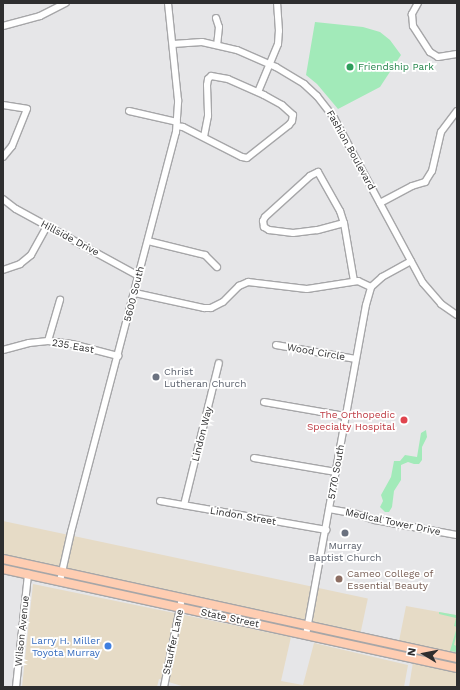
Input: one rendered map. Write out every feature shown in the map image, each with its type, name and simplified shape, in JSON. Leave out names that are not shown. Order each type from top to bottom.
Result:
[{"type":"main road","name":"State Street","points":[[3,559],[457,658]]},
{"type":"main road","name":"State Street","points":[[3,569],[457,668]]},
{"type":"street","points":[[3,26],[40,16],[66,3]]},
{"type":"street","name":"5600 South","points":[[60,581],[135,293],[177,124],[178,100],[168,3]]},
{"type":"street","points":[[258,92],[271,64],[279,38],[277,3]]},
{"type":"street","points":[[418,3],[412,14],[413,26],[430,52],[438,58],[457,54]]},
{"type":"street","points":[[216,18],[219,27],[217,45]]},
{"type":"street","name":"Fashion Boulevard","points":[[173,44],[194,42],[217,45],[237,50],[271,64],[304,84],[328,109],[423,283],[435,298],[457,315]]},
{"type":"street","points":[[129,111],[177,124],[247,158],[289,125],[293,118],[292,113],[282,105],[258,92],[220,77],[211,76],[208,78],[207,85],[208,116],[204,137]]},
{"type":"street","points":[[3,105],[28,109],[12,146],[3,157]]},
{"type":"street","points":[[380,203],[412,186],[425,182],[432,171],[441,132],[457,111]]},
{"type":"street","points":[[344,223],[304,233],[268,230],[264,227],[263,221],[265,217],[310,176],[318,172],[340,211],[344,223],[354,281]]},
{"type":"street","name":"Hillside Drive","points":[[3,198],[16,209],[139,276]]},
{"type":"street","points":[[3,270],[20,264],[31,255],[47,226]]},
{"type":"street","points":[[148,241],[205,255],[217,267]]},
{"type":"street","points":[[135,293],[204,308],[212,308],[222,302],[239,286],[248,282],[307,289],[326,287],[354,281],[361,282],[371,287],[382,276],[411,261]]},
{"type":"street","name":"5770 South","points":[[306,635],[330,509],[345,416],[366,305],[371,287]]},
{"type":"street","points":[[48,342],[60,300]]},
{"type":"street","name":"235 East","points":[[3,350],[29,344],[48,342],[72,344],[118,356]]},
{"type":"street","name":"Wood Circle","points":[[276,346],[356,359]]},
{"type":"street","name":"Lindon Way","points":[[184,505],[219,363]]},
{"type":"street","points":[[264,402],[345,416]]},
{"type":"street","points":[[254,458],[336,472]]},
{"type":"street","name":"Lindon Street","points":[[160,501],[326,530]]},
{"type":"street","name":"Medical Tower Drive","points":[[330,509],[356,514],[375,520],[457,535]]},
{"type":"street","name":"Wilson Avenue","points":[[16,687],[28,574]]},
{"type":"street","name":"Stauffer Lane","points":[[164,687],[182,598]]},
{"type":"shaded area","points":[[3,521],[368,599],[361,632],[3,556]]},
{"type":"shaded area","points":[[33,584],[291,637],[281,681],[303,685],[314,643],[408,665],[404,687],[185,687],[159,679],[157,687],[22,687]]},
{"type":"shaded area","points":[[406,606],[456,615],[457,613],[457,654],[399,641]]},
{"type":"shaded area","points":[[413,662],[457,672],[457,687],[409,687]]},
{"type":"green space","name":"Friendship Park","points":[[315,22],[363,27],[380,32],[390,40],[401,55],[380,87],[338,109],[317,84],[306,75]]},
{"type":"green space","points":[[426,430],[427,437],[422,447],[422,460],[419,464],[408,462],[401,465],[401,480],[394,491],[392,507],[389,512],[385,512],[380,507],[383,501],[381,495],[391,477],[394,461],[400,461],[405,455],[417,457],[421,433]]},
{"type":"green space","points":[[439,612],[456,615],[457,613],[457,627],[454,626],[456,618],[439,614]]},
{"type":"green space","points":[[457,627],[454,645],[457,646],[456,652],[450,651]]},
{"type":"place","name":"Friendship Park","points":[[350,67]]},
{"type":"place","name":"Christ Lutheran Church","points":[[156,377]]},
{"type":"place","name":"The Orthopedic Specialty Hospital","points":[[404,420]]},
{"type":"place","name":"Murray Baptist Church","points":[[345,533]]},
{"type":"place","name":"Cameo College of Essential Beauty","points":[[339,579]]},
{"type":"place","name":"Larry H. Miller Toyota Murray","points":[[108,646]]}]
